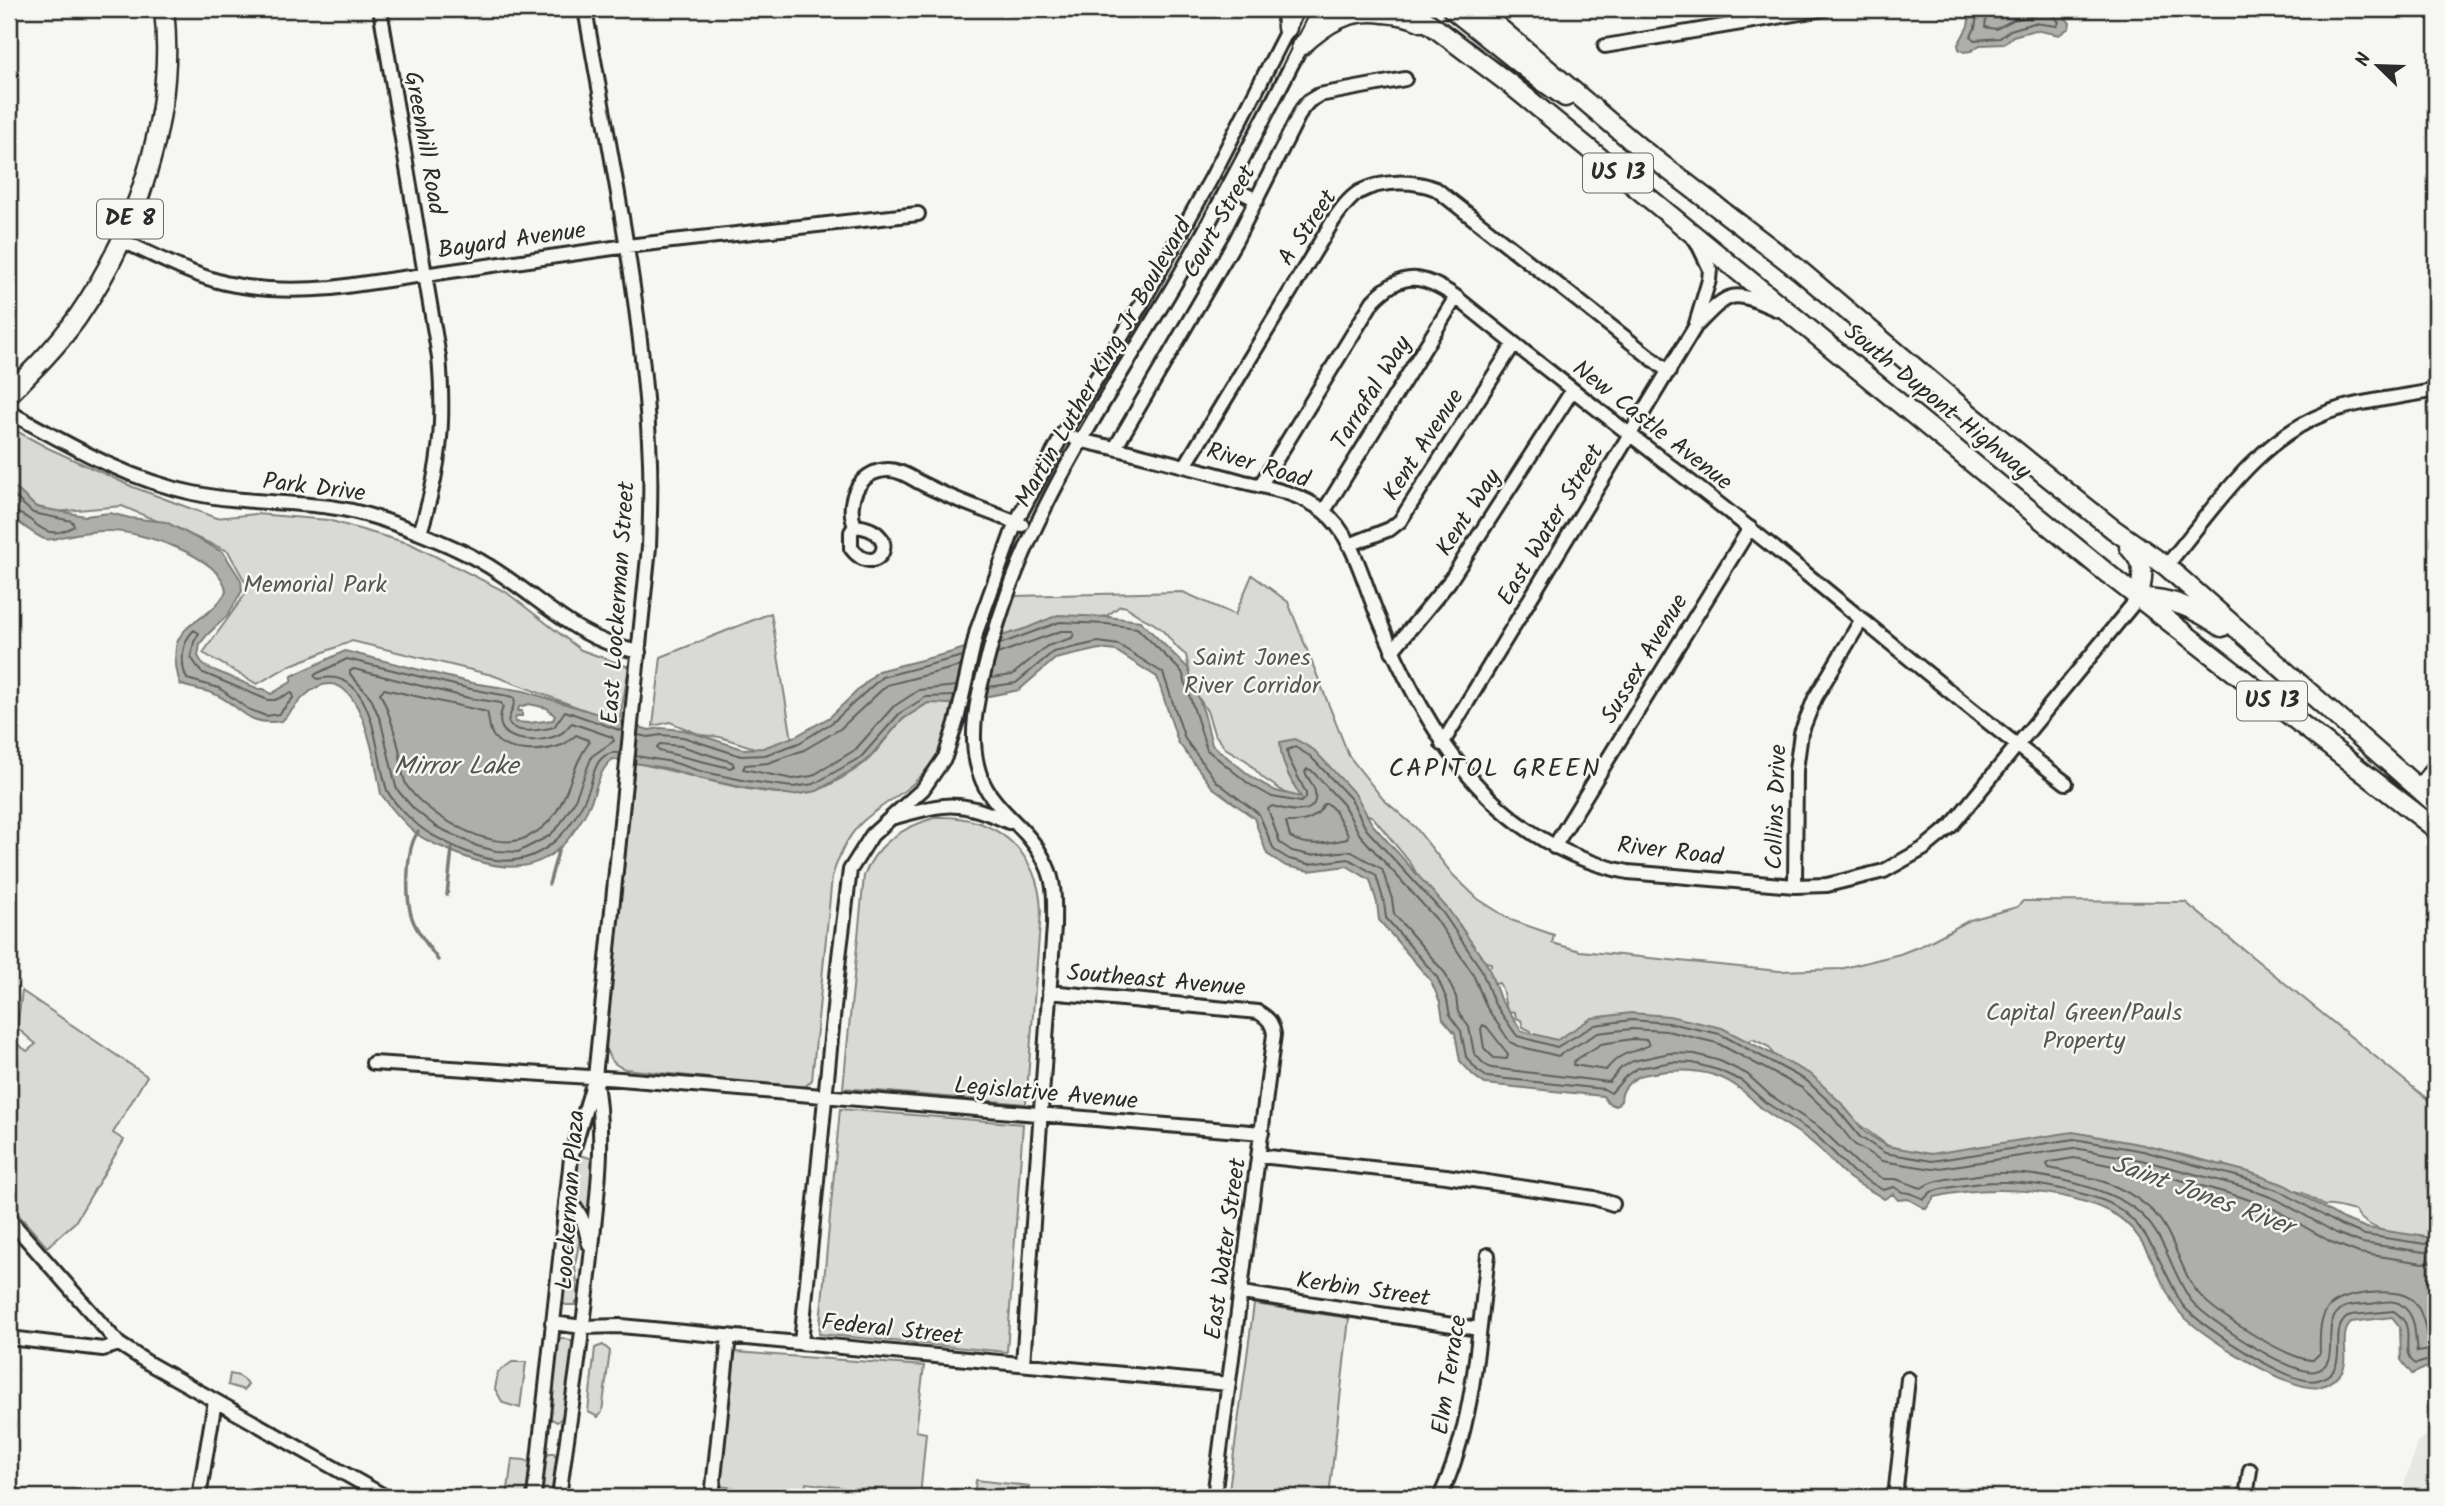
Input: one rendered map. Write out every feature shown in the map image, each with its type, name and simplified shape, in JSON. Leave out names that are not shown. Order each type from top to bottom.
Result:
[{"type":"highway","name":"DE 8","points":[[9,394],[44,358],[76,318],[121,240],[142,184],[158,125],[165,70],[164,9]]},
{"type":"highway","points":[[1286,9],[1287,28]]},
{"type":"highway","name":"South Dupont Highway","points":[[1410,9],[1511,85],[2138,598],[2436,829]]},
{"type":"highway","points":[[1451,9],[1541,80],[1640,148]]},
{"type":"highway","name":"South Dupont Highway","points":[[1477,9],[1640,148],[1798,269],[1972,416],[2113,529],[2166,566],[2436,804]]},
{"type":"highway","points":[[1301,46],[1332,21],[1359,12],[1372,11],[1413,18],[1442,31]]},
{"type":"highway","points":[[2113,529],[2140,558],[2143,576],[2138,598],[2159,597],[2179,603],[2214,621],[2269,658]]},
{"type":"highway","points":[[2108,573],[2143,576],[2166,566]]},
{"type":"highway","points":[[2163,617],[2157,589],[2166,566]]},
{"type":"street","name":"Greenhill Road","points":[[380,9],[439,357],[443,413],[436,479],[420,533]]},
{"type":"street","name":"East Loockerman Street","points":[[584,9],[626,246],[640,345],[650,462],[649,547],[595,1077]]},
{"type":"street","name":"Martin Luther King Jr Boulevard","points":[[801,1342],[850,870],[872,835],[923,789],[946,757],[977,630],[1016,522],[1063,434],[1142,303],[1212,177],[1298,9]]},
{"type":"street","name":"Martin Luther King Jr Boulevard","points":[[1015,825],[983,784],[975,755],[975,730],[994,633],[1032,528],[1080,441],[1182,272],[1320,9]]},
{"type":"street","points":[[1605,46],[1824,9]]},
{"type":"street","name":"Court Street","points":[[1115,448],[1257,201],[1302,109],[1319,95],[1405,79]]},
{"type":"street","name":"A Street","points":[[1185,466],[1332,221],[1352,198],[1369,188],[1411,182],[1436,189],[1669,372]]},
{"type":"street","points":[[1229,186],[1257,201]]},
{"type":"street","name":"Bayard Avenue","points":[[121,240],[202,275],[247,287],[297,290],[321,289],[626,246],[918,214]]},
{"type":"street","name":"East Water Street","points":[[1442,744],[1695,327],[1710,269],[1693,235]]},
{"type":"street","name":"New Castle Avenue","points":[[1260,486],[1382,290],[1393,283],[1415,278],[1438,284],[1749,528],[2066,783]]},
{"type":"street","name":"East Water Street","points":[[1695,327],[1718,303],[1731,296],[1743,295],[1792,316]]},
{"type":"street","name":"Tarrafal Way","points":[[1324,512],[1456,297]]},
{"type":"street","name":"Kent Avenue","points":[[1349,545],[1390,529],[1400,521],[1514,344]]},
{"type":"street","points":[[2166,566],[2257,457],[2287,433],[2328,413],[2436,390]]},
{"type":"street","name":"Kent Way","points":[[1392,652],[1449,582],[1572,391]]},
{"type":"street","name":"Park Drive","points":[[9,412],[102,462],[156,484],[214,497],[344,509],[420,533],[496,571],[583,633],[605,643],[639,652]]},
{"type":"street","name":"River Road","points":[[1063,434],[1080,441],[1260,486],[1305,500],[1324,512],[1336,524],[1349,545],[1392,652],[1442,744],[1503,811],[1527,830],[1554,847],[1608,868],[1628,872],[1795,886],[1827,885],[1884,871],[1923,849],[1951,826],[2138,598]]},
{"type":"street","points":[[855,526],[850,516],[850,507],[856,487],[874,474],[887,470],[914,479],[941,495],[970,507],[1032,528]]},
{"type":"street","name":"Sussex Avenue","points":[[1554,847],[1749,528]]},
{"type":"street","name":"Collins Drive","points":[[1795,886],[1796,770],[1801,733],[1815,698],[1862,619]]},
{"type":"street","points":[[2417,788],[2436,765]]},
{"type":"street","points":[[893,817],[954,805],[972,807],[1015,825],[1035,845],[1047,866],[1053,886],[1054,926],[1023,1364]]},
{"type":"street","name":"Southeast Avenue","points":[[1049,992],[1258,1012]]},
{"type":"street","name":"East Water Street","points":[[1214,1497],[1274,1034],[1268,1017],[1258,1012]]},
{"type":"street","name":"Legislative Avenue","points":[[373,1063],[595,1077],[1262,1133]]},
{"type":"street","name":"Loockerman Plaza","points":[[534,1497],[571,1158],[595,1077]]},
{"type":"street","name":"Loockerman Plaza","points":[[559,1497],[583,1327],[600,1169],[599,1100],[595,1077]]},
{"type":"street","points":[[1259,1156],[1446,1176],[1594,1198],[1613,1204]]},
{"type":"street","points":[[566,1202],[575,1206],[583,1221],[592,1254]]},
{"type":"street","points":[[9,1219],[119,1344],[386,1497]]},
{"type":"street","name":"Elm Terrace","points":[[1440,1497],[1453,1470],[1461,1444],[1488,1255]]},
{"type":"street","name":"Kerbin Street","points":[[1242,1293],[1479,1329]]},
{"type":"street","name":"Federal Street","points":[[552,1323],[583,1327],[621,1326],[801,1342],[1229,1384]]},
{"type":"street","points":[[712,1497],[729,1336]]},
{"type":"street","points":[[9,1338],[103,1349],[119,1344]]},
{"type":"street","points":[[1895,1497],[1908,1379]]},
{"type":"street","points":[[199,1497],[215,1401]]},
{"type":"street","points":[[2246,1497],[2250,1470]]},
{"type":"shaded area","points":[[2436,1429],[2436,1497],[2400,1497],[2418,1441]]},
{"type":"green space","name":"Memorial Park","points":[[9,427],[133,487],[216,518],[256,514],[328,520],[411,544],[506,592],[581,650],[629,667],[620,718],[614,721],[492,675],[352,641],[291,665],[257,684],[203,653],[249,589],[228,551],[122,506],[55,512],[31,505],[9,482]]},
{"type":"green space","name":"Capital Green/Pauls Property","points":[[1252,575],[1288,602],[1349,756],[1383,799],[1415,827],[1453,875],[1478,899],[1511,920],[1554,935],[1552,943],[1580,951],[1779,971],[1840,969],[1900,954],[1970,920],[2017,907],[2023,901],[2185,902],[2436,1106],[2436,1241],[2392,1234],[2369,1224],[2356,1211],[2325,1206],[2303,1193],[2255,1181],[2223,1164],[2205,1168],[1906,1159],[1842,1112],[1775,1057],[1769,1047],[1753,1039],[1529,1041],[1531,1031],[1523,1027],[1515,1012],[1509,1011],[1501,986],[1499,983],[1495,984],[1485,971],[1491,963],[1473,959],[1477,952],[1459,924],[1438,916],[1412,865],[1373,817],[1362,812],[1295,799],[1263,778],[1247,761],[1225,748],[1214,733],[1207,711],[1193,689],[1186,655],[1157,625],[1127,607],[1120,606],[1108,615],[1036,641],[1001,640],[1015,596],[1183,592],[1235,615]]},
{"type":"green space","points":[[771,613],[793,746],[761,750],[720,737],[701,735],[670,722],[653,726],[661,657]]},
{"type":"green space","points":[[928,703],[953,703],[949,729],[939,753],[914,783],[860,824],[843,849],[832,877],[812,1080],[800,1088],[625,1069],[613,1062],[608,1054],[606,1040],[635,763],[750,790],[796,794],[815,791],[866,762],[901,721]]},
{"type":"green space","points":[[937,817],[977,822],[995,830],[1023,854],[1038,890],[1041,911],[1026,1104],[843,1088],[864,876],[869,864],[884,845],[914,825]]},
{"type":"green space","points":[[22,991],[147,1076],[113,1133],[124,1140],[75,1222],[47,1247],[9,1204],[9,1038],[27,1051],[36,1044],[17,1028]]},
{"type":"green space","points":[[840,1109],[1023,1124],[1007,1352],[819,1334]]},
{"type":"green space","points":[[578,1157],[592,1159],[593,1165],[588,1213],[584,1213],[579,1206],[572,1186]]},
{"type":"green space","points":[[570,1214],[578,1220],[581,1233],[575,1265],[578,1300],[574,1305],[566,1305],[561,1302]]},
{"type":"green space","points":[[1254,1304],[1349,1318],[1329,1497],[1228,1497]]},
{"type":"green space","points":[[562,1338],[570,1340],[574,1345],[567,1407],[564,1416],[557,1422],[548,1417],[557,1342]]},
{"type":"green space","points":[[603,1345],[610,1351],[602,1412],[598,1417],[588,1412],[595,1348]]},
{"type":"green space","points":[[735,1352],[924,1366],[916,1431],[926,1433],[920,1497],[846,1497],[847,1488],[806,1483],[804,1496],[718,1486]]},
{"type":"green space","points":[[512,1362],[526,1362],[520,1408],[503,1403],[495,1389],[498,1372]]},
{"type":"green space","points":[[230,1374],[239,1376],[248,1384],[244,1390],[228,1385]]},
{"type":"green space","points":[[549,1453],[554,1453],[557,1459],[553,1497],[541,1497],[545,1460]]},
{"type":"green space","points":[[512,1459],[530,1463],[526,1497],[507,1497]]},
{"type":"green space","points":[[976,1480],[1029,1486],[1028,1497],[974,1497]]},
{"type":"water","points":[[1971,9],[2058,9],[2070,23],[2069,28],[2059,35],[2035,30],[2013,36],[2004,44],[1980,45],[1964,52],[1958,45],[1968,26]]},
{"type":"water","points":[[9,482],[36,507],[85,516],[110,513],[166,522],[223,552],[241,580],[242,591],[228,615],[200,644],[198,656],[204,666],[271,694],[291,682],[292,676],[345,651],[472,683],[524,691],[649,730],[684,730],[743,749],[763,748],[796,736],[830,717],[878,671],[949,653],[1058,615],[1140,621],[1188,668],[1212,745],[1253,778],[1276,791],[1301,797],[1287,771],[1280,742],[1295,739],[1314,750],[1356,795],[1372,824],[1448,909],[1488,966],[1500,999],[1522,1031],[1557,1040],[1592,1018],[1631,1013],[1669,1016],[1722,1028],[1812,1075],[1842,1104],[1865,1132],[1887,1146],[1931,1154],[2073,1132],[2144,1145],[2249,1172],[2285,1185],[2343,1219],[2367,1228],[2426,1237],[2436,1234],[2436,1363],[2412,1374],[2401,1360],[2400,1327],[2392,1317],[2351,1322],[2346,1330],[2344,1366],[2338,1376],[2329,1383],[2319,1387],[2306,1387],[2288,1381],[2244,1359],[2186,1319],[2169,1296],[2141,1241],[2122,1219],[2108,1211],[2068,1197],[2023,1191],[1955,1193],[1935,1197],[1926,1209],[1908,1199],[1898,1200],[1893,1194],[1884,1199],[1848,1177],[1814,1144],[1764,1110],[1740,1089],[1708,1073],[1672,1071],[1643,1075],[1626,1087],[1616,1106],[1608,1103],[1603,1096],[1485,1084],[1460,1061],[1455,1033],[1443,1019],[1440,1002],[1431,981],[1379,920],[1370,880],[1347,866],[1309,871],[1286,866],[1267,854],[1254,818],[1212,787],[1178,742],[1157,677],[1116,651],[1099,649],[1055,659],[1019,690],[949,704],[928,703],[903,719],[865,762],[817,791],[793,795],[745,788],[670,769],[613,759],[601,774],[583,817],[559,848],[546,858],[531,864],[500,866],[468,858],[429,842],[398,815],[381,794],[364,722],[356,704],[345,691],[332,684],[317,687],[282,721],[269,722],[251,718],[212,693],[180,684],[176,647],[180,636],[217,604],[226,592],[222,579],[196,557],[158,541],[122,532],[103,531],[53,539],[42,538],[9,516]],"holes":[[[529,704],[547,708],[555,716],[553,720],[515,722],[516,716],[522,716],[522,711],[518,711],[519,707]]]},
{"type":"waterway","points":[[418,832],[409,863],[409,903],[416,928],[438,960]]},
{"type":"waterway","points":[[549,884],[559,848]]},
{"type":"waterway","points":[[447,895],[452,849]]},
{"type":"district","name":"CAPITOL GREEN","points":[[1495,769]]},
{"type":"park label","name":"Saint Jones River Corridor","points":[[1252,672]]},
{"type":"water label","name":"Mirror Lake","points":[[456,767]]},
{"type":"water label","name":"Saint Jones River","points":[[2202,1196]]}]
